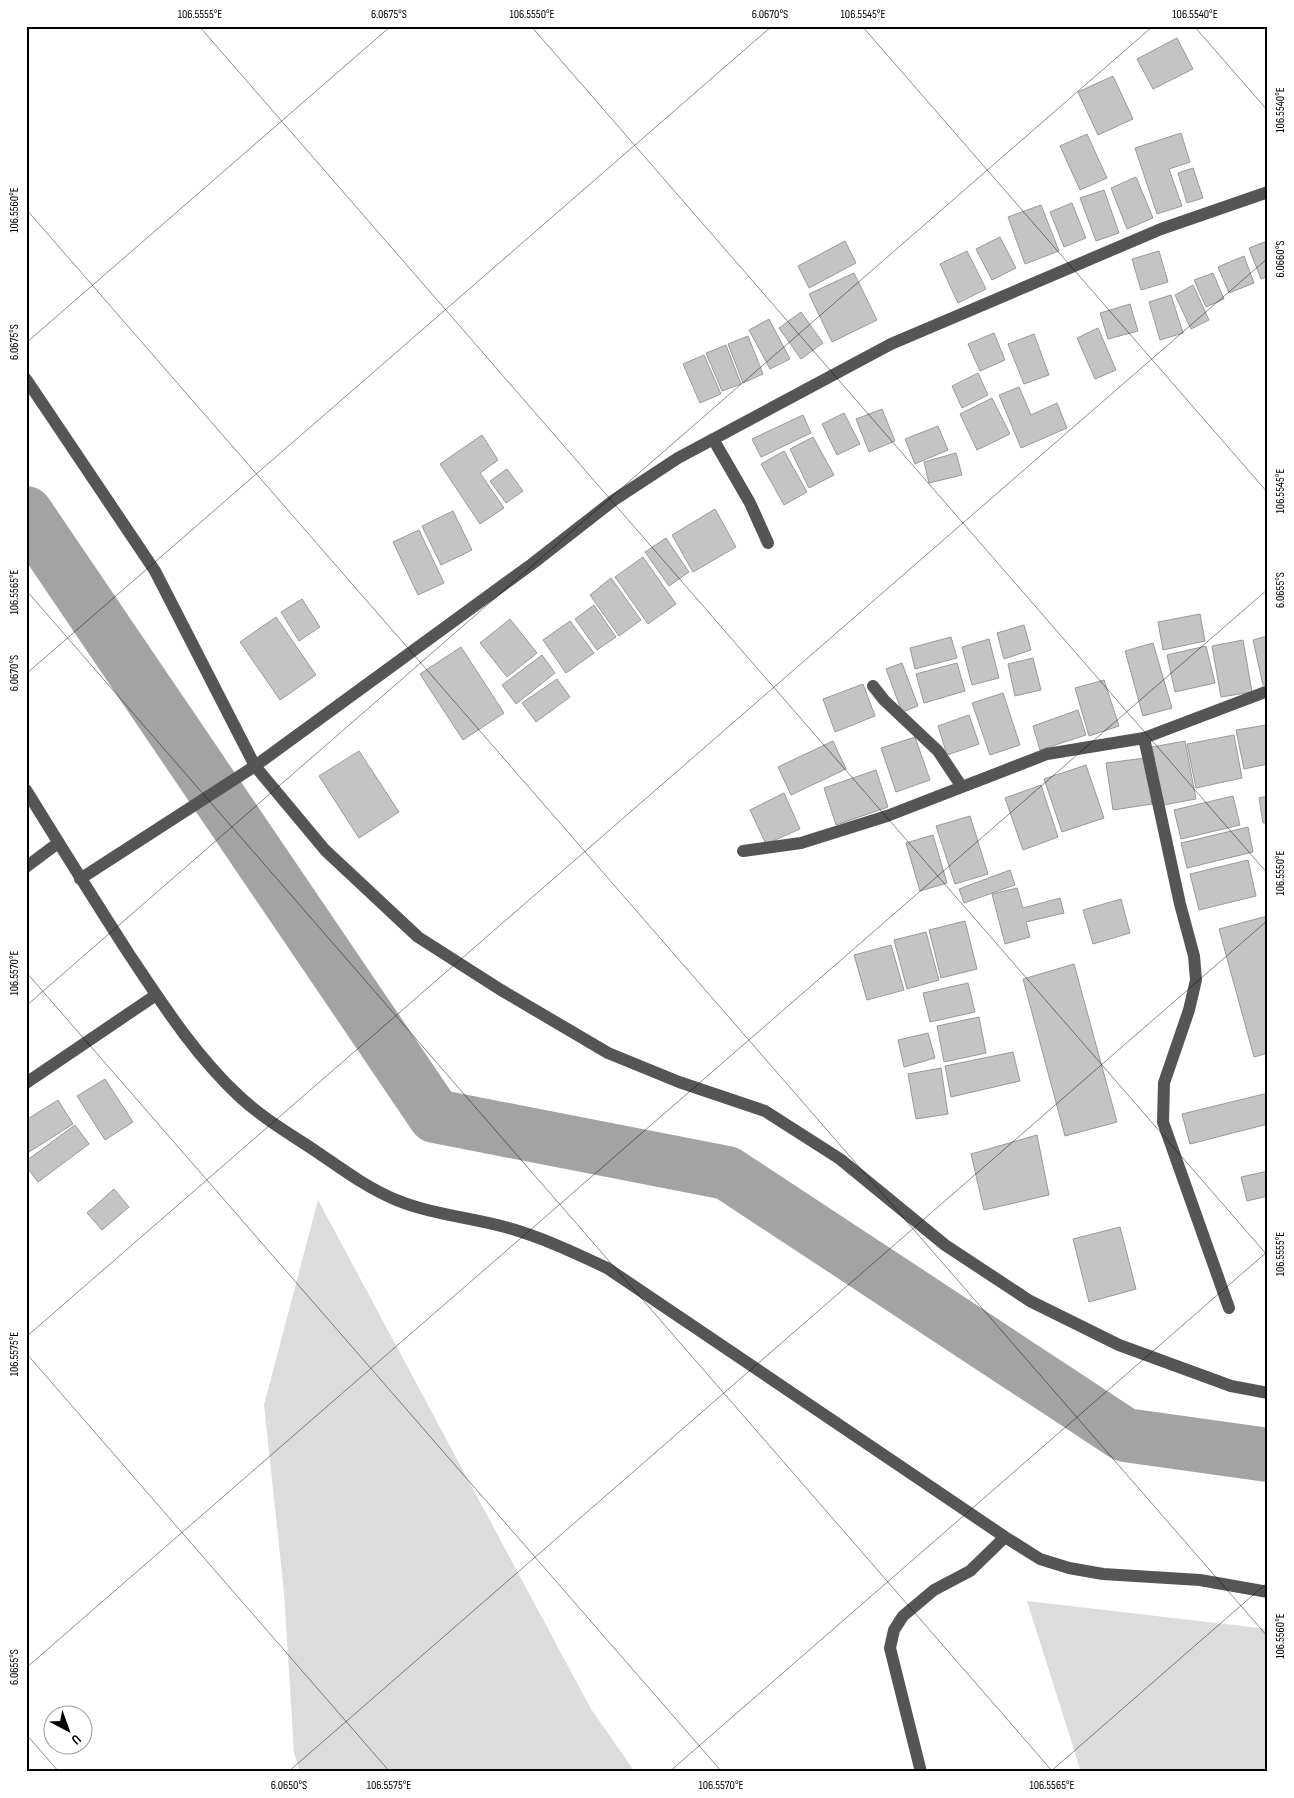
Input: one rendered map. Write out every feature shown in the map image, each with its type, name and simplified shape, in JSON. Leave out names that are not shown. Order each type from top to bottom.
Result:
[{"type":"street","points":[[80,879],[255,766],[532,564],[614,500],[713,439],[891,344],[1161,229],[1268,192]]},
{"type":"street","points":[[26,379],[154,571],[255,766],[324,850],[418,937],[501,990],[608,1052],[679,1082],[765,1111],[840,1159],[945,1245],[1030,1301],[1119,1345],[1231,1386],[1268,1393]]},
{"type":"street","points":[[713,439],[750,502],[768,544]]},
{"type":"street","points":[[873,686],[884,700],[938,751],[962,787]]},
{"type":"street","points":[[743,851],[801,842],[887,816],[1047,754],[1144,738],[1268,692]]},
{"type":"street","points":[[1144,738],[1180,904],[1194,956],[1196,980],[1189,1010],[1164,1083],[1164,1122],[1229,1308]]},
{"type":"street","points":[[26,790],[80,879],[184,1036],[240,1097],[273,1124],[364,1184],[395,1200],[441,1214],[503,1226],[551,1241],[607,1268],[1040,1559],[1069,1568],[1103,1574],[1200,1580],[1268,1592]]},
{"type":"street","points":[[26,867],[58,843]]},
{"type":"street","points":[[26,1083],[156,995]]},
{"type":"street","points":[[921,1772],[890,1648],[894,1630],[912,1608],[934,1590],[970,1571],[1005,1537]]},
{"type":"shaded area","points":[[318,1200],[591,1709],[635,1772],[300,1772],[294,1753],[284,1592],[264,1405]]},
{"type":"shaded area","points":[[1027,1601],[1268,1629],[1268,1772],[1081,1772]]},
{"type":"building","points":[[1177,38],[1193,69],[1153,89],[1137,59]]},
{"type":"building","points":[[1113,76],[1133,119],[1098,135],[1078,92]]},
{"type":"building","points":[[1181,133],[1190,162],[1169,169],[1182,206],[1157,214],[1135,148]]},
{"type":"building","points":[[1087,134],[1107,178],[1080,190],[1060,146]]},
{"type":"building","points":[[1193,168],[1203,198],[1187,203],[1178,173]]},
{"type":"building","points":[[1136,177],[1153,218],[1127,229],[1111,188]]},
{"type":"building","points":[[1104,190],[1119,233],[1096,241],[1080,198]]},
{"type":"building","points":[[1072,203],[1086,238],[1064,247],[1050,212]]},
{"type":"building","points":[[1041,205],[1059,251],[1025,264],[1008,217]]},
{"type":"building","points":[[1000,237],[1016,268],[992,280],[976,249]]},
{"type":"building","points":[[845,241],[856,263],[809,288],[798,266]]},
{"type":"building","points":[[1267,241],[1268,276],[1261,279],[1249,248]]},
{"type":"building","points":[[967,251],[986,289],[958,303],[940,264]]},
{"type":"building","points":[[1159,251],[1168,282],[1141,290],[1132,259]]},
{"type":"building","points":[[1244,256],[1254,283],[1229,293],[1218,267]]},
{"type":"building","points":[[854,273],[877,320],[832,342],[809,294]]},
{"type":"building","points":[[1213,273],[1224,299],[1206,307],[1194,280]]},
{"type":"building","points":[[1193,285],[1209,320],[1191,329],[1175,295]]},
{"type":"building","points":[[1171,295],[1183,333],[1160,340],[1149,302]]},
{"type":"building","points":[[1130,304],[1138,331],[1108,339],[1100,313]]},
{"type":"building","points":[[801,312],[823,343],[801,359],[779,328]]},
{"type":"building","points":[[769,319],[790,359],[770,369],[749,330]]},
{"type":"building","points":[[1098,328],[1116,370],[1095,379],[1077,338]]},
{"type":"building","points":[[994,333],[1005,360],[980,371],[968,344]]},
{"type":"building","points":[[1034,334],[1049,375],[1024,384],[1008,344]]},
{"type":"building","points":[[748,336],[763,374],[743,383],[728,344]]},
{"type":"building","points":[[726,345],[741,384],[722,391],[706,353]]},
{"type":"building","points":[[704,355],[721,394],[700,403],[683,364]]},
{"type":"building","points":[[978,373],[988,395],[962,408],[952,386]]},
{"type":"building","points":[[1019,387],[1031,415],[1057,403],[1067,428],[1021,448],[999,395]]},
{"type":"building","points":[[992,398],[1010,434],[977,450],[960,414]]},
{"type":"building","points":[[882,409],[895,441],[869,452],[856,419]]},
{"type":"building","points":[[844,413],[860,444],[837,455],[822,424]]},
{"type":"building","points":[[803,415],[811,433],[761,457],[752,439]]},
{"type":"building","points":[[938,426],[948,450],[915,464],[905,439]]},
{"type":"building","points":[[482,435],[498,460],[480,473],[504,508],[480,524],[440,464]]},
{"type":"building","points":[[813,437],[834,475],[809,488],[790,449]]},
{"type":"building","points":[[784,451],[807,492],[784,505],[761,464]]},
{"type":"building","points":[[956,453],[962,475],[929,483],[924,462]]},
{"type":"building","points":[[507,469],[523,491],[506,503],[490,481]]},
{"type":"building","points":[[715,509],[736,547],[693,572],[672,535]]},
{"type":"building","points":[[453,511],[472,550],[441,565],[422,526]]},
{"type":"building","points":[[419,530],[444,583],[418,595],[393,542]]},
{"type":"building","points":[[666,538],[689,572],[669,586],[645,552]]},
{"type":"building","points":[[643,557],[676,604],[648,624],[615,577]]},
{"type":"building","points":[[611,578],[641,620],[619,636],[590,595]]},
{"type":"building","points":[[302,599],[320,627],[299,641],[281,612]]},
{"type":"building","points":[[594,605],[616,637],[597,650],[575,619]]},
{"type":"building","points":[[1200,614],[1205,641],[1163,650],[1158,622]]},
{"type":"building","points":[[276,617],[316,675],[280,700],[240,642]]},
{"type":"building","points":[[510,619],[537,653],[507,677],[480,643]]},
{"type":"building","points":[[570,621],[594,653],[566,673],[543,640]]},
{"type":"building","points":[[1024,625],[1031,650],[1004,659],[997,633]]},
{"type":"building","points":[[1268,636],[1268,684],[1263,685],[1253,640]]},
{"type":"building","points":[[951,637],[957,658],[915,669],[910,648]]},
{"type":"building","points":[[989,639],[999,678],[972,685],[962,647]]},
{"type":"building","points":[[1243,640],[1252,692],[1221,697],[1212,646]]},
{"type":"building","points":[[1153,643],[1172,708],[1143,716],[1125,651]]},
{"type":"building","points":[[1206,646],[1215,683],[1175,692],[1167,655]]},
{"type":"building","points":[[461,647],[504,713],[463,740],[420,674]]},
{"type":"building","points":[[542,655],[555,673],[516,704],[502,685]]},
{"type":"building","points":[[1033,658],[1041,690],[1015,696],[1008,664]]},
{"type":"building","points":[[902,663],[918,706],[902,712],[886,669]]},
{"type":"building","points":[[957,663],[965,691],[924,703],[916,674]]},
{"type":"building","points":[[557,679],[570,697],[536,722],[522,703]]},
{"type":"building","points":[[1104,680],[1119,726],[1089,736],[1075,688]]},
{"type":"building","points":[[863,684],[875,716],[835,732],[823,699]]},
{"type":"building","points":[[1003,693],[1020,745],[990,755],[972,703]]},
{"type":"building","points":[[1078,710],[1086,735],[1040,750],[1033,726]]},
{"type":"building","points":[[969,715],[979,744],[947,755],[938,726]]},
{"type":"building","points":[[1267,725],[1268,764],[1244,769],[1236,730]]},
{"type":"building","points":[[1234,735],[1242,778],[1196,788],[1187,744]]},
{"type":"building","points":[[915,737],[930,780],[896,792],[881,748]]},
{"type":"building","points":[[833,741],[846,769],[791,795],[778,767]]},
{"type":"building","points":[[1185,741],[1196,799],[1163,805],[1152,747]]},
{"type":"building","points":[[359,751],[399,812],[359,838],[319,776]]},
{"type":"building","points":[[1145,758],[1152,804],[1113,810],[1106,763]]},
{"type":"building","points":[[1086,765],[1104,818],[1062,832],[1044,779]]},
{"type":"building","points":[[876,770],[888,807],[836,825],[824,788]]},
{"type":"building","points":[[1041,785],[1058,837],[1023,850],[1005,798]]},
{"type":"building","points":[[784,793],[800,829],[766,844],[750,810]]},
{"type":"building","points":[[1233,796],[1240,825],[1181,839],[1174,810]]},
{"type":"building","points":[[1268,796],[1268,822],[1263,823],[1259,798]]},
{"type":"building","points":[[970,816],[988,874],[955,884],[936,826]]},
{"type":"building","points":[[1248,827],[1253,852],[1187,868],[1181,843]]},
{"type":"building","points":[[933,835],[947,883],[920,891],[906,843]]},
{"type":"building","points":[[1248,860],[1256,896],[1199,910],[1190,874]]},
{"type":"building","points":[[1010,870],[1015,885],[964,903],[959,889]]},
{"type":"building","points":[[1017,888],[1023,908],[1060,898],[1064,913],[1026,922],[1030,937],[1005,944],[992,894]]},
{"type":"building","points":[[1121,899],[1130,933],[1093,944],[1083,910]]},
{"type":"building","points":[[1267,916],[1268,1053],[1254,1057],[1219,929]]},
{"type":"building","points":[[965,921],[977,969],[941,978],[929,930]]},
{"type":"building","points":[[926,932],[939,980],[907,989],[894,940]]},
{"type":"building","points":[[891,945],[904,990],[867,1000],[854,955]]},
{"type":"building","points":[[1074,964],[1117,1122],[1065,1136],[1023,979]]},
{"type":"building","points":[[968,983],[975,1012],[930,1022],[923,993]]},
{"type":"building","points":[[979,1017],[986,1053],[944,1062],[937,1026]]},
{"type":"building","points":[[928,1033],[935,1058],[904,1067],[898,1040]]},
{"type":"building","points":[[1013,1052],[1020,1081],[951,1097],[945,1066]]},
{"type":"building","points":[[941,1068],[948,1114],[916,1119],[908,1074]]},
{"type":"building","points":[[105,1079],[133,1122],[105,1140],[77,1096]]},
{"type":"building","points":[[1268,1093],[1268,1124],[1190,1144],[1182,1114]]},
{"type":"building","points":[[58,1100],[73,1124],[26,1154],[26,1120]]},
{"type":"building","points":[[75,1125],[89,1144],[38,1182],[26,1166],[26,1161]]},
{"type":"building","points":[[1037,1135],[1049,1195],[984,1210],[971,1154]]},
{"type":"building","points":[[1268,1171],[1268,1196],[1247,1201],[1241,1177]]},
{"type":"building","points":[[114,1189],[129,1207],[102,1230],[87,1213]]},
{"type":"building","points":[[1120,1227],[1136,1289],[1089,1302],[1073,1239]]},
{"type":"waterway","points":[[26,513],[435,1116],[727,1173],[1125,1435],[1268,1455]]}]
